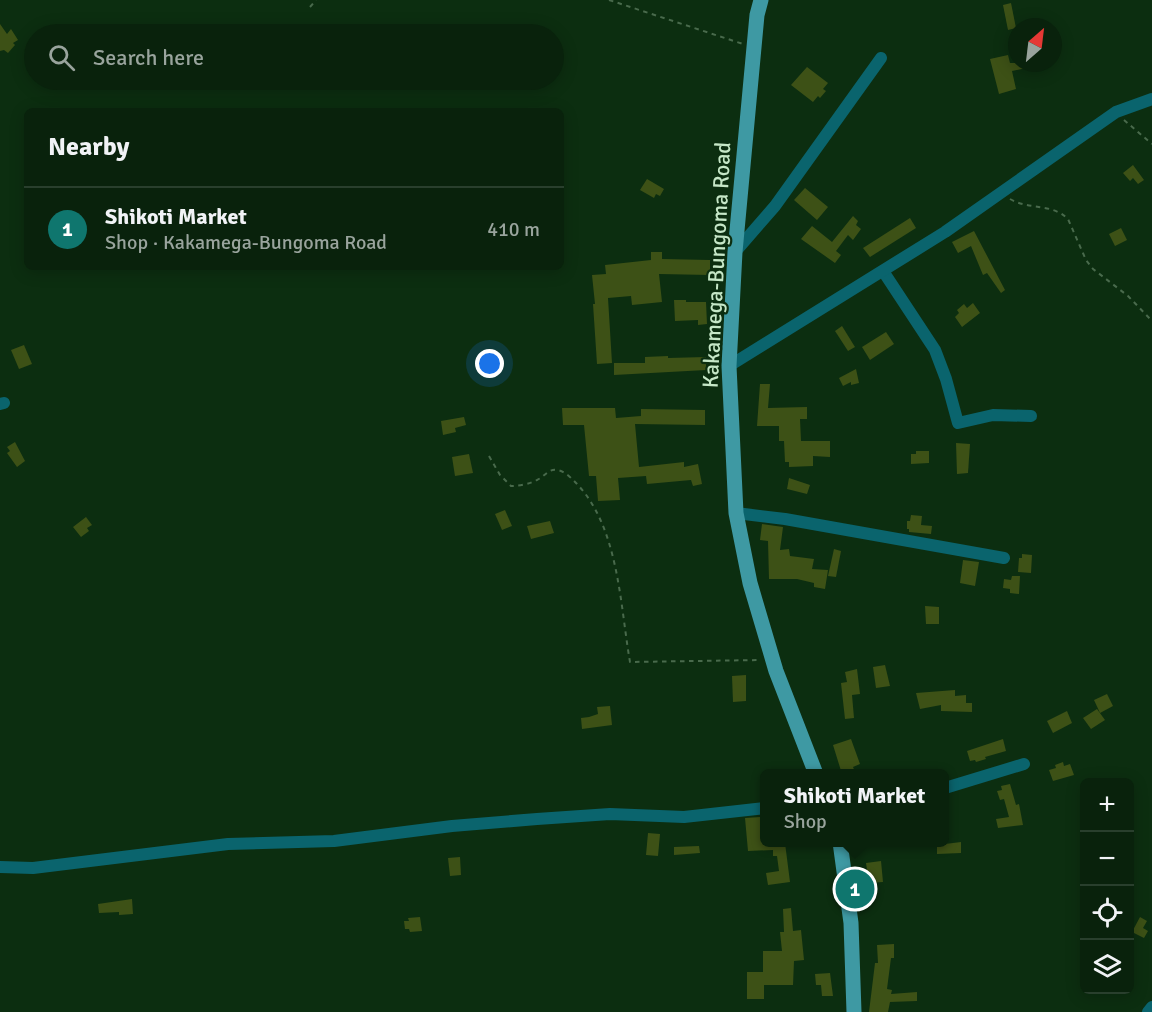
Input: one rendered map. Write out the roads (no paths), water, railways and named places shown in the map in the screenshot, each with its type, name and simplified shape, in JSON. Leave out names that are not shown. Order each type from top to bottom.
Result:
[{"type":"main road","name":"Kakamega-Bungoma Road","points":[[761,0],[757,15],[735,252],[729,366],[736,513],[750,583],[772,660],[814,769]]},
{"type":"main road","points":[[841,847],[851,923],[854,1012]]},
{"type":"street","points":[[735,252],[775,206],[881,58]]},
{"type":"street","points":[[729,366],[945,232],[1116,112],[1152,99]]},
{"type":"street","points":[[883,271],[935,350],[958,423],[993,416],[1031,416]]},
{"type":"street","points":[[736,513],[785,519],[1004,558]]},
{"type":"street","points":[[949,788],[1024,764]]},
{"type":"street","points":[[0,867],[33,868],[228,844],[334,841],[452,826],[537,819],[610,814],[684,818],[760,809]]},
{"type":"street","points":[[1148,1012],[1152,1007]]},
{"type":"place","name":"Shikoti Market","points":[[855,889]]}]
